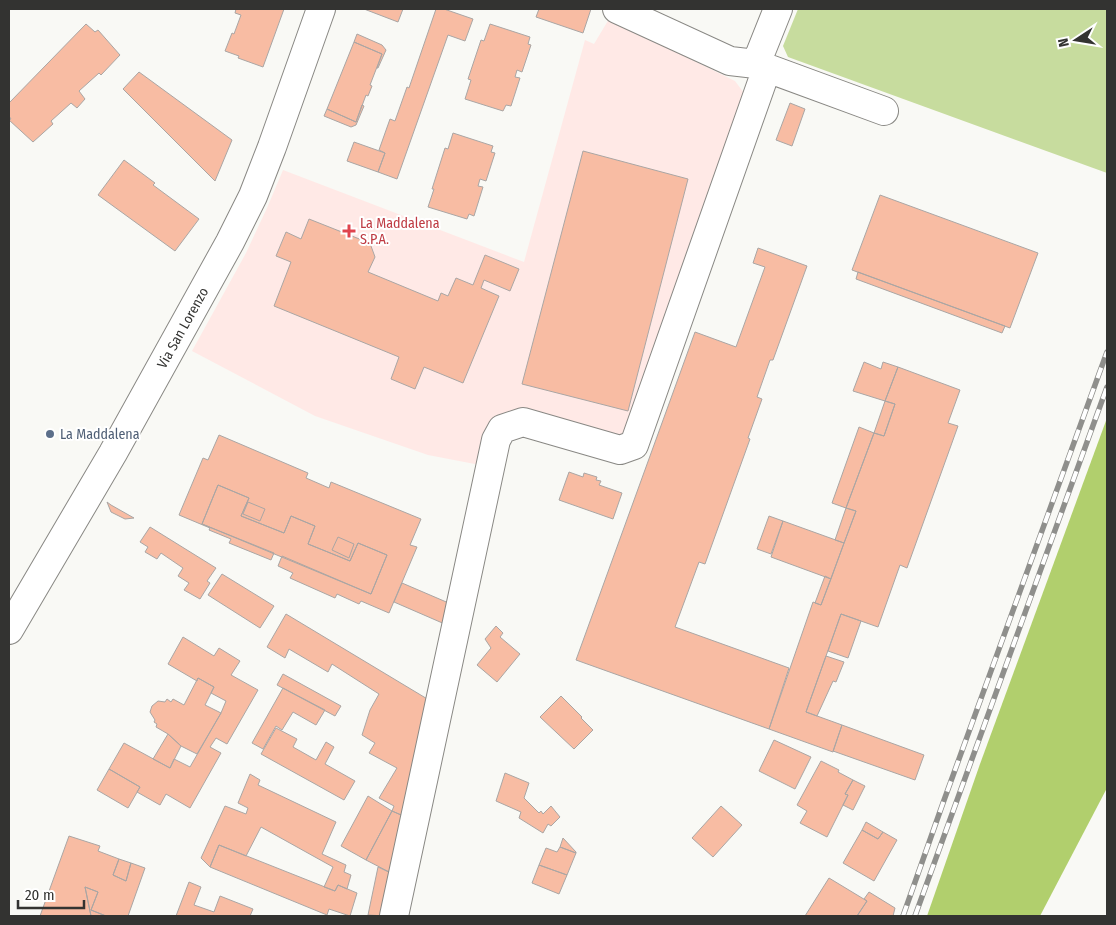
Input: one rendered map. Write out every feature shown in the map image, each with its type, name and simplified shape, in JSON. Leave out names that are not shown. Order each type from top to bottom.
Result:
[{"type":"street","name":"Via San Lorenzo","points":[[9,630],[123,436],[234,234],[253,196],[321,9]]},
{"type":"street","points":[[617,9],[730,61],[762,66],[884,111]]},
{"type":"street","points":[[394,916],[496,440],[502,428],[522,422],[620,450],[634,445],[762,66],[778,9]]},
{"type":"shaded area","name":"La Maddalena S.P.A.","points":[[609,19],[735,81],[747,97],[628,436],[618,439],[522,411],[480,465],[428,455],[315,416],[192,351],[246,253],[283,170],[524,262],[585,40],[594,44]]},
{"type":"green space","points":[[798,9],[1107,9],[1107,173],[788,57],[783,46]]},
{"type":"green space","points":[[1107,418],[1107,788],[1040,916],[927,916],[980,764]]},
{"type":"building","points":[[236,9],[284,9],[263,67],[225,51],[241,15],[235,13]]},
{"type":"building","points":[[364,9],[403,9],[398,22]]},
{"type":"building","points":[[436,9],[444,9],[473,19],[465,41],[448,35],[397,179],[378,172],[385,153],[379,150],[390,119],[395,121],[407,87],[409,88]]},
{"type":"building","points":[[539,9],[591,9],[583,33],[536,17]]},
{"type":"building","points":[[86,24],[95,32],[98,30],[120,55],[101,75],[99,73],[79,91],[85,99],[77,108],[71,103],[51,121],[53,124],[33,142],[9,120],[11,119],[9,116],[9,103]]},
{"type":"building","points":[[490,24],[530,37],[528,44],[531,45],[522,72],[517,70],[515,77],[520,78],[511,106],[506,105],[503,111],[465,99],[471,80],[468,79],[481,40],[484,41]]},
{"type":"building","points":[[357,34],[382,45],[386,50],[378,68],[382,54],[354,42]]},
{"type":"building","points":[[354,42],[382,54],[370,85],[372,86],[368,96],[366,95],[356,122],[327,109]]},
{"type":"building","points":[[139,72],[232,140],[215,181],[123,89]]},
{"type":"building","points":[[790,103],[805,109],[792,146],[776,140]]},
{"type":"building","points":[[362,105],[364,106],[356,125],[351,127],[324,116],[327,109],[356,122]]},
{"type":"building","points":[[453,133],[493,146],[491,152],[495,153],[486,181],[480,179],[478,186],[483,187],[474,216],[469,214],[467,219],[428,207],[445,148],[448,149]]},
{"type":"building","points":[[354,142],[385,153],[378,172],[347,161]]},
{"type":"building","points":[[583,151],[688,179],[628,411],[522,384]]},
{"type":"building","points":[[124,160],[155,183],[153,185],[199,219],[175,251],[98,195]]},
{"type":"building","points":[[880,195],[1038,253],[1010,328],[852,270]]},
{"type":"building","points":[[309,219],[367,242],[371,246],[375,257],[368,272],[438,301],[441,293],[448,296],[456,278],[473,285],[485,255],[519,269],[510,291],[484,280],[481,288],[499,296],[463,383],[424,367],[415,389],[391,379],[399,357],[274,306],[291,262],[276,256],[286,232],[301,239]]},
{"type":"building","points":[[758,248],[807,266],[773,360],[770,360],[757,397],[762,399],[748,438],[750,439],[705,564],[699,562],[675,627],[789,668],[769,729],[576,660],[695,332],[736,347],[765,267],[753,263]]},
{"type":"building","points":[[858,272],[1005,326],[1002,333],[856,279]]},
{"type":"building","points":[[864,362],[881,369],[883,362],[898,367],[885,401],[853,391]]},
{"type":"building","points":[[898,367],[960,390],[948,423],[958,426],[907,568],[900,565],[878,627],[841,614],[806,712],[842,725],[833,752],[769,729],[813,602],[821,605],[856,511],[846,508],[874,433],[884,436],[895,404],[885,401]]},
{"type":"building","points":[[885,401],[895,404],[884,436],[874,433]]},
{"type":"building","points":[[859,427],[874,433],[846,508],[832,503]]},
{"type":"building","points":[[219,435],[308,473],[306,478],[329,488],[331,482],[421,519],[410,545],[417,547],[389,613],[361,601],[359,604],[337,594],[335,598],[290,578],[293,573],[278,566],[282,556],[371,594],[387,555],[358,543],[350,561],[308,544],[315,526],[291,516],[284,533],[241,516],[249,498],[218,485],[202,524],[274,553],[271,560],[229,543],[231,539],[179,515],[203,458],[208,460]]},
{"type":"building","points":[[569,472],[583,477],[584,473],[597,477],[596,480],[601,481],[599,485],[622,493],[613,519],[559,500]]},
{"type":"building","points":[[218,485],[249,498],[241,516],[284,533],[291,516],[315,526],[308,544],[350,561],[358,543],[387,555],[371,594],[202,524]]},
{"type":"building","points":[[107,502],[134,518],[125,519],[111,512]]},
{"type":"building","points":[[248,502],[265,509],[260,521],[243,514]]},
{"type":"building","points":[[846,508],[856,511],[844,543],[835,540]]},
{"type":"building","points":[[769,516],[783,521],[771,554],[757,549]]},
{"type":"building","points":[[783,521],[844,543],[831,579],[771,557]]},
{"type":"building","points":[[150,527],[216,568],[207,581],[210,583],[200,599],[184,590],[189,583],[178,576],[183,568],[161,553],[157,559],[145,552],[148,547],[140,542]]},
{"type":"building","points":[[338,537],[354,544],[349,558],[332,550]]},
{"type":"building","points":[[222,574],[274,606],[260,628],[208,595]]},
{"type":"building","points":[[825,576],[831,579],[821,605],[815,603]]},
{"type":"building","points":[[402,583],[451,604],[447,625],[394,602]]},
{"type":"building","points":[[286,614],[434,703],[408,818],[392,811],[394,806],[379,798],[397,768],[369,753],[375,743],[362,735],[370,710],[379,694],[332,664],[328,672],[289,649],[285,658],[267,647]]},
{"type":"building","points":[[841,614],[861,621],[848,658],[828,651]]},
{"type":"building","points":[[496,626],[503,633],[500,637],[520,654],[497,682],[477,665],[491,648],[485,639]]},
{"type":"building","points":[[183,637],[214,656],[219,648],[240,661],[231,675],[258,690],[227,744],[216,738],[210,747],[221,753],[190,808],[166,794],[160,805],[137,792],[140,787],[109,769],[124,743],[170,768],[174,759],[190,767],[221,713],[226,701],[211,693],[214,687],[198,678],[197,681],[168,664]]},
{"type":"building","points":[[826,656],[844,662],[836,682],[833,681],[817,716],[806,712]]},
{"type":"building","points":[[283,674],[341,706],[335,716],[277,685]]},
{"type":"building","points":[[198,678],[214,687],[205,705],[221,713],[197,754],[181,746],[168,734],[156,727],[157,724],[154,722],[155,720],[150,712],[152,706],[158,701],[165,702],[167,699],[171,702],[173,699],[184,705]]},
{"type":"building","points":[[283,688],[325,710],[316,725],[293,712],[282,730],[276,726],[263,749],[252,743]]},
{"type":"building","points":[[561,696],[593,730],[574,749],[540,717]]},
{"type":"building","points":[[842,725],[924,755],[915,780],[833,751]]},
{"type":"building","points":[[276,728],[297,739],[293,747],[316,760],[326,742],[334,747],[325,764],[355,781],[344,800],[261,754]]},
{"type":"building","points":[[168,734],[181,746],[170,768],[153,759]]},
{"type":"building","points":[[774,740],[811,757],[795,789],[759,771]]},
{"type":"building","points":[[821,761],[853,780],[845,794],[848,795],[827,837],[800,823],[807,811],[797,805]]},
{"type":"building","points":[[109,769],[140,787],[128,808],[97,790]]},
{"type":"building","points":[[505,773],[529,783],[524,798],[539,813],[541,811],[543,814],[551,806],[560,817],[551,826],[548,824],[543,833],[519,818],[521,812],[496,801]]},
{"type":"building","points":[[250,774],[260,780],[258,785],[336,822],[322,854],[346,865],[344,872],[351,875],[347,889],[338,885],[335,891],[324,887],[333,867],[261,827],[246,856],[219,845],[210,867],[201,858],[225,806],[246,814],[248,808],[238,803]]},
{"type":"building","points":[[853,780],[865,786],[853,810],[843,805],[848,795],[845,794]]},
{"type":"building","points":[[368,796],[392,811],[366,860],[341,846]]},
{"type":"building","points":[[721,806],[742,825],[713,857],[692,838]]},
{"type":"building","points":[[392,811],[408,818],[395,875],[366,860]]},
{"type":"building","points":[[866,822],[883,832],[878,839],[862,830]]},
{"type":"building","points":[[862,830],[878,839],[883,832],[897,840],[874,881],[843,863]]},
{"type":"building","points":[[69,836],[100,846],[98,851],[119,859],[113,875],[126,881],[131,863],[145,868],[128,916],[106,916],[91,910],[98,892],[85,887],[91,916],[40,916]]},
{"type":"building","points":[[563,838],[576,852],[576,853],[560,847]]},
{"type":"building","points":[[219,845],[335,891],[338,885],[357,893],[350,916],[329,909],[327,915],[210,867]]},
{"type":"building","points":[[560,847],[576,853],[567,875],[539,865],[546,848],[557,852]]},
{"type":"building","points":[[119,859],[131,863],[126,881],[113,875]]},
{"type":"building","points":[[539,865],[567,875],[559,894],[532,883]]},
{"type":"building","points":[[378,867],[395,875],[385,916],[368,915]]},
{"type":"building","points":[[829,878],[867,901],[857,916],[805,916]]},
{"type":"building","points":[[189,882],[201,887],[194,905],[214,912],[220,896],[253,909],[250,916],[176,916]]},
{"type":"building","points":[[85,887],[98,892],[91,910],[106,916],[91,916]]},
{"type":"building","points":[[869,892],[895,908],[893,916],[857,916],[867,901],[864,899]]},
{"type":"railway","points":[[903,916],[1107,352]]},
{"type":"railway","points":[[915,916],[1107,387]]},
{"type":"place","name":"La Maddalena S.P.A.","points":[[349,231]]},
{"type":"place","name":"La Maddalena","points":[[50,434]]}]
